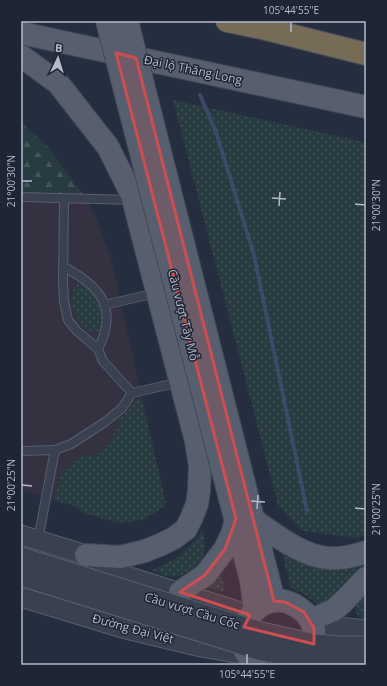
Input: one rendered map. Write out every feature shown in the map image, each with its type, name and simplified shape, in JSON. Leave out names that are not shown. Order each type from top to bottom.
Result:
[{"type":"highway","points":[[226,21],[266,29],[366,54]]},
{"type":"main road","name":"Cầu vượt Tây Mỗ","points":[[107,21],[235,485],[245,519],[274,601]]},
{"type":"main road","name":"Cầu vượt Tây Mỗ","points":[[127,21],[235,485]]},
{"type":"main road","name":"Đại lộ Thăng Long","points":[[21,33],[366,107]]},
{"type":"main road","points":[[21,56],[58,83],[104,141],[132,195],[196,441],[200,466],[197,504],[186,529],[174,538],[145,551],[120,557],[86,555]]},
{"type":"main road","name":"Cầu vượt Tây Mỗ","points":[[245,519],[251,580],[252,612]]},
{"type":"main road","points":[[180,592],[205,575],[225,550],[232,534],[245,519],[310,554],[327,558],[343,558],[366,552]]},
{"type":"main road","points":[[312,624],[334,610],[366,578]]},
{"type":"main road","points":[[247,662],[242,634],[245,624],[252,612],[264,604],[274,601],[296,605],[304,612],[312,624],[315,636],[314,645],[309,656],[302,665]]},
{"type":"street","points":[[30,538],[86,555],[111,571],[252,612]]},
{"type":"street","name":"Cầu vượt Cầu Cốc","points":[[21,557],[258,631],[314,644],[366,646]]},
{"type":"street","name":"Cầu vượt Cầu Cốc","points":[[21,576],[262,651],[315,661],[366,664]]},
{"type":"street","name":"Đường Đại Việt","points":[[21,597],[130,630],[201,647],[247,662]]},
{"type":"street","points":[[312,624],[366,630]]},
{"type":"lane","points":[[21,197],[133,200]]},
{"type":"lane","points":[[64,198],[64,301],[68,320],[77,332],[98,348],[103,361],[132,393]]},
{"type":"lane","points":[[64,267],[91,284],[102,298],[107,325],[105,336],[98,348]]},
{"type":"lane","points":[[104,305],[158,293]]},
{"type":"lane","points":[[21,451],[55,450],[71,444],[105,422],[122,408],[132,393],[180,382]]},
{"type":"lane","points":[[30,538],[55,450]]},
{"type":"highlighted area","points":[[116,53],[136,58],[274,601],[285,602],[304,612],[314,628],[314,644],[244,627],[250,615],[180,592],[205,575],[225,549],[236,519]]},
{"type":"shaded area","points":[[21,122],[47,146],[86,198],[96,218],[111,258],[166,504],[155,513],[137,521],[118,523],[81,512],[77,507],[21,490]]},
{"type":"green space","points":[[173,100],[366,143],[366,535],[358,538],[302,531],[278,505]]},
{"type":"green space","points":[[21,122],[47,146],[83,194],[21,192]]},
{"type":"green space","points":[[79,284],[84,285],[88,289],[100,308],[102,322],[101,328],[97,333],[90,332],[84,327],[72,304],[74,288]]},
{"type":"green space","points":[[142,400],[166,504],[155,513],[144,518],[125,522],[105,519],[81,512],[77,507],[54,500],[60,477],[63,472],[79,457],[93,455],[104,448],[118,428],[120,419],[131,408],[133,401]]},
{"type":"green space","points":[[202,530],[205,543],[204,554],[193,569],[173,577],[152,570],[174,559],[192,544]]},
{"type":"green space","points":[[284,552],[366,559],[366,568],[330,605],[318,605],[308,596],[291,588],[282,554]]},
{"type":"green space","points":[[219,574],[221,574],[225,592],[206,587]]},
{"type":"green space","points":[[366,591],[366,620],[357,614],[356,607],[360,598]]},
{"type":"waterway","points":[[200,95],[216,132],[254,255],[307,511]]}]
